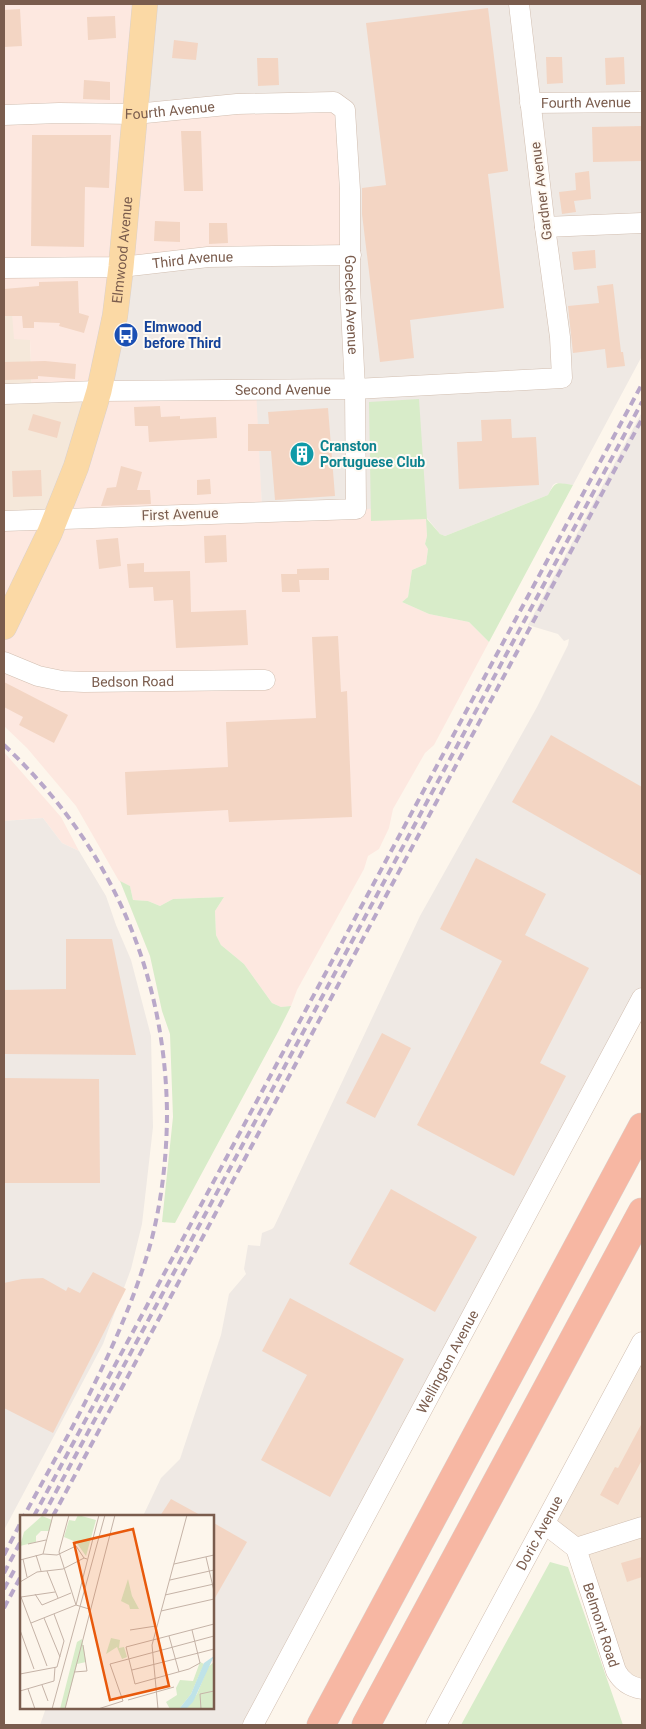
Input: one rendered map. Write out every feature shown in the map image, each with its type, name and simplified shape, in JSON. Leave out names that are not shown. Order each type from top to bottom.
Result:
[{"type":"highway","points":[[321,1725],[642,1127]]},
{"type":"highway","points":[[366,1725],[642,1212]]},
{"type":"main road","name":"Elmwood Avenue","points":[[4,627],[50,532],[76,467],[99,391],[115,316],[121,267],[145,4]]},
{"type":"street","name":"Gardner Avenue","points":[[519,4],[560,337],[562,378]]},
{"type":"street","name":"Fourth Avenue","points":[[4,115],[59,113],[135,114],[237,104],[334,102],[336,104]]},
{"type":"street","name":"Fourth Avenue","points":[[530,103],[641,102]]},
{"type":"street","name":"Goeckel Avenue","points":[[336,104],[345,110],[347,127],[356,509]]},
{"type":"street","points":[[545,227],[642,223]]},
{"type":"street","name":"Third Avenue","points":[[4,268],[121,267],[208,257],[351,255]]},
{"type":"street","name":"Second Avenue","points":[[4,394],[99,391],[354,389],[562,378]]},
{"type":"street","name":"First Avenue","points":[[4,521],[356,509]]},
{"type":"street","name":"Bedson Road","points":[[4,662],[38,676],[62,681],[265,680]]},
{"type":"street","name":"Wellington Avenue","points":[[253,1725],[642,1000]]},
{"type":"street","name":"Doric Avenue","points":[[436,1725],[642,1342]]},
{"type":"street","points":[[545,1524],[576,1548],[642,1527]]},
{"type":"street","name":"Belmont Road","points":[[576,1548],[616,1671],[620,1679],[627,1684],[642,1689]]},
{"type":"shaded area","points":[[4,4],[144,4],[337,104],[350,249],[257,388],[262,508],[418,507],[426,516],[427,536],[425,544],[428,549],[426,564],[412,570],[408,597],[402,602],[429,614],[469,622],[489,642],[434,745],[425,753],[393,809],[389,828],[379,849],[368,856],[364,869],[297,990],[291,1006],[281,1007],[272,1003],[244,964],[221,945],[216,935],[215,911],[224,897],[173,899],[160,906],[148,901],[133,900],[130,886],[119,881],[76,806],[27,748],[4,726],[4,522],[52,521],[96,402],[32,390],[30,340],[14,339],[12,313],[4,309]]},
{"type":"shaded area","points":[[144,4],[642,4],[642,89],[639,91],[642,108],[642,356],[573,485],[556,483],[548,495],[445,536],[440,534],[418,507],[262,509],[256,388],[101,393],[121,268],[348,256],[343,109],[136,114]]},
{"type":"shaded area","points":[[4,309],[12,313],[30,340],[32,390],[88,393],[55,518],[4,522]]},
{"type":"shaded area","points":[[642,412],[642,998],[252,1725],[40,1725],[46,1709],[214,1709],[214,1515],[143,1515],[161,1478],[180,1459],[221,1335],[229,1294],[246,1274],[244,1269],[248,1245],[260,1246],[262,1233],[274,1227],[420,916],[537,707],[568,645],[569,639],[564,641],[558,634],[528,625]]},
{"type":"shaded area","points":[[4,752],[61,817],[79,851],[62,843],[43,818],[4,821]]},
{"type":"shaded area","points":[[43,818],[62,843],[79,851],[106,896],[131,960],[151,1036],[153,1127],[142,1224],[131,1269],[103,1344],[4,1530],[4,821]]},
{"type":"shaded area","points":[[642,1341],[642,1685],[620,1679],[581,1544],[548,1517]]},
{"type":"green space","points":[[419,399],[427,519],[440,534],[445,536],[548,495],[555,485],[573,485],[489,642],[469,622],[429,614],[402,602],[408,597],[412,570],[426,564],[428,549],[425,544],[427,536],[426,519],[371,521],[369,402]]},
{"type":"green space","points":[[120,881],[130,886],[133,900],[148,901],[160,906],[173,899],[224,897],[215,911],[216,935],[221,945],[244,964],[272,1003],[281,1007],[291,1006],[175,1223],[162,1222],[173,1117],[170,1034],[162,1011],[150,956]]},
{"type":"green space","points":[[550,1562],[568,1567],[623,1725],[461,1725]]},
{"type":"building","points":[[488,8],[508,171],[488,174],[504,308],[410,320],[414,358],[380,362],[362,214],[362,188],[386,185],[366,23]]},
{"type":"building","points":[[20,9],[22,46],[4,47],[4,10]]},
{"type":"building","points":[[115,16],[116,38],[88,40],[87,17]]},
{"type":"building","points":[[174,40],[198,43],[196,60],[172,58]]},
{"type":"building","points":[[546,57],[562,57],[563,83],[547,84]]},
{"type":"building","points":[[624,57],[625,84],[606,85],[605,58]]},
{"type":"building","points":[[257,58],[278,58],[279,85],[258,86]]},
{"type":"building","points":[[84,80],[110,82],[110,100],[83,99]]},
{"type":"building","points":[[642,126],[642,161],[593,162],[592,127]]},
{"type":"building","points":[[181,131],[201,131],[203,191],[184,191]]},
{"type":"building","points":[[32,135],[111,135],[109,188],[85,187],[84,247],[31,246]]},
{"type":"building","points":[[589,171],[591,199],[574,201],[576,212],[562,214],[559,192],[576,190],[575,173]]},
{"type":"building","points":[[155,221],[180,222],[180,242],[154,241]]},
{"type":"building","points":[[209,223],[227,223],[228,243],[209,244]]},
{"type":"building","points":[[595,250],[596,268],[574,270],[572,252]]},
{"type":"building","points":[[78,281],[79,313],[89,316],[84,333],[59,326],[60,323],[34,322],[34,328],[23,328],[22,316],[4,316],[4,289],[39,286],[39,282]]},
{"type":"building","points":[[613,284],[621,352],[623,352],[625,366],[607,368],[605,349],[573,353],[568,306],[599,303],[597,286]]},
{"type":"building","points":[[45,361],[76,364],[75,379],[38,376],[38,379],[4,380],[4,362]]},
{"type":"building","points":[[160,406],[161,417],[180,416],[180,419],[216,417],[217,438],[149,442],[148,426],[135,426],[134,407]]},
{"type":"building","name":"Cranston Portuguese Club","points":[[328,408],[335,496],[275,500],[271,451],[248,451],[248,424],[269,424],[268,412]]},
{"type":"building","points":[[33,414],[61,422],[57,438],[28,430]]},
{"type":"building","points":[[511,419],[512,438],[536,437],[539,485],[459,489],[457,442],[482,441],[481,420]]},
{"type":"building","points":[[121,466],[142,472],[137,490],[150,490],[151,504],[101,506],[107,488],[116,487]]},
{"type":"building","points":[[41,470],[42,496],[13,497],[12,471]]},
{"type":"building","points":[[210,479],[211,494],[197,495],[197,480]]},
{"type":"building","points":[[226,535],[227,562],[205,563],[204,536]]},
{"type":"building","points":[[118,538],[121,566],[99,569],[96,540]]},
{"type":"building","points":[[144,563],[144,572],[190,571],[191,612],[246,610],[248,645],[176,648],[173,600],[154,601],[153,587],[129,588],[127,564]]},
{"type":"building","points":[[329,568],[329,580],[299,580],[300,592],[282,592],[281,574],[297,574],[297,569]]},
{"type":"building","points":[[338,636],[341,692],[347,691],[352,817],[229,822],[228,810],[127,815],[125,772],[228,767],[226,722],[316,718],[312,637]]},
{"type":"building","points":[[4,682],[68,715],[54,743],[19,725],[23,717],[4,707]]},
{"type":"building","points":[[551,735],[642,787],[642,876],[512,802]]},
{"type":"building","points":[[476,858],[546,894],[525,935],[589,968],[540,1063],[566,1076],[514,1176],[417,1125],[502,961],[440,929]]},
{"type":"building","points":[[66,939],[112,939],[136,1055],[4,1054],[4,990],[66,989]]},
{"type":"building","points":[[382,1033],[411,1048],[375,1118],[346,1103]]},
{"type":"building","points":[[4,1078],[99,1079],[100,1183],[4,1183]]},
{"type":"building","points":[[391,1189],[477,1237],[435,1312],[349,1264]]},
{"type":"building","points":[[93,1272],[126,1289],[53,1433],[4,1408],[4,1283],[22,1279],[43,1278],[66,1291],[68,1287],[80,1293]]},
{"type":"building","points":[[290,1298],[404,1359],[330,1497],[261,1460],[307,1375],[262,1351]]},
{"type":"building","points":[[642,1423],[642,1460],[618,1505],[600,1495],[615,1467],[618,1468]]},
{"type":"building","points":[[171,1499],[200,1515],[161,1515]]},
{"type":"building","points":[[214,1523],[247,1542],[214,1600]]},
{"type":"building","points":[[642,1557],[642,1577],[627,1582],[621,1563]]},
{"type":"railway","points":[[35,1515],[642,384]]},
{"type":"railway","points":[[44,1515],[642,402]]},
{"type":"railway","points":[[54,1515],[642,419]]},
{"type":"railway","points":[[4,745],[41,783],[73,823],[101,866],[124,911],[142,958],[155,1008],[164,1059],[167,1112],[165,1161],[161,1194],[151,1242],[139,1278],[126,1314],[95,1383],[25,1515]]},
{"type":"railway","points":[[4,1555],[20,1524]]},
{"type":"railway","points":[[4,1573],[20,1543]]},
{"type":"railway","points":[[4,1589],[16,1567]]},
{"type":"railway","points":[[4,1608],[20,1578]]},
{"type":"place","name":"Elmwood before Third","points":[[126,335]]},
{"type":"place","name":"Cranston Portuguese Club","points":[[302,454]]}]
